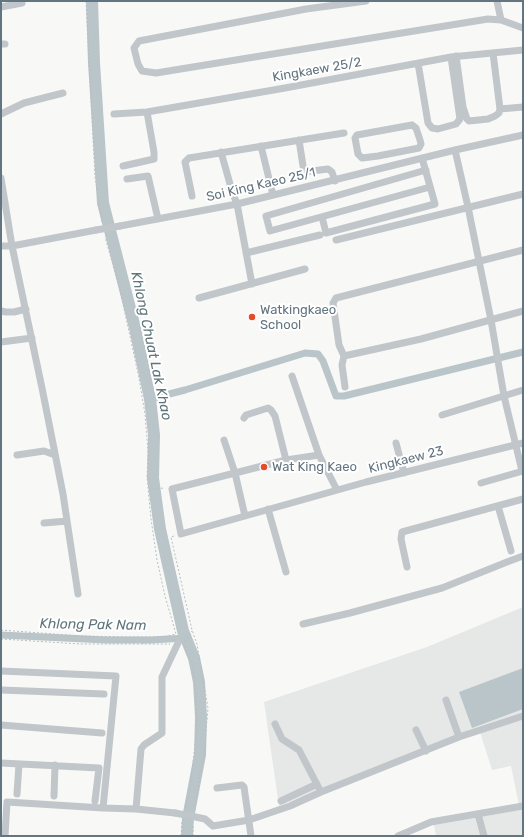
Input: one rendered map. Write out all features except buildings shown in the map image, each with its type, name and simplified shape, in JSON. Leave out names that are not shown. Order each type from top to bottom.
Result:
[{"type":"street","points":[[366,1],[306,9],[139,41],[134,48],[138,64],[142,71],[156,73],[488,19],[501,20],[523,28]]},
{"type":"street","points":[[497,1],[501,20]]},
{"type":"street","points":[[1,7],[22,3]]},
{"type":"street","name":"Kingkaew 25/2","points":[[114,114],[147,112],[453,56],[523,50]]},
{"type":"street","points":[[453,56],[466,120],[469,120],[490,118],[499,113],[500,109],[492,53]]},
{"type":"street","points":[[418,63],[428,121],[431,127],[438,128],[456,124],[460,119],[453,56]]},
{"type":"street","points":[[1,114],[24,103],[63,93]]},
{"type":"street","points":[[500,109],[523,106]]},
{"type":"street","points":[[123,166],[154,159],[147,112]]},
{"type":"street","points":[[412,125],[416,128],[421,144],[419,148],[378,156],[360,157],[355,138],[357,135],[412,125]]},
{"type":"street","points":[[192,196],[185,162],[186,160],[195,156],[344,133]]},
{"type":"street","name":"Soi King Kaeo 25/1","points":[[1,246],[12,246],[237,204],[335,181],[455,150],[523,135]]},
{"type":"street","points":[[299,140],[304,172],[328,169],[332,172],[335,181]]},
{"type":"street","points":[[261,146],[273,195]]},
{"type":"street","points":[[455,150],[491,320],[504,396],[519,444],[523,471],[481,483]]},
{"type":"street","points":[[221,152],[237,204],[252,284]]},
{"type":"street","points":[[378,156],[382,169]]},
{"type":"street","points":[[322,217],[326,233],[436,204],[422,158]]},
{"type":"street","points":[[426,170],[266,216],[270,232],[430,187]]},
{"type":"street","points":[[127,179],[148,176],[158,219]]},
{"type":"street","points":[[1,178],[4,214],[26,309],[55,455],[78,594]]},
{"type":"street","points":[[336,240],[523,194]]},
{"type":"street","points":[[246,253],[320,235]]},
{"type":"street","points":[[345,387],[342,365],[344,356],[339,345],[333,303],[336,298],[523,250]]},
{"type":"street","points":[[199,298],[305,269]]},
{"type":"street","points":[[1,311],[6,312],[26,309]]},
{"type":"street","points":[[344,356],[421,339],[523,311]]},
{"type":"street","points":[[1,342],[32,338]]},
{"type":"street","points":[[292,376],[319,455],[337,490]]},
{"type":"street","points":[[442,415],[523,390]]},
{"type":"street","points":[[244,418],[246,415],[268,408],[271,410],[275,416],[286,460]]},
{"type":"street","points":[[224,440],[245,516]]},
{"type":"street","points":[[396,443],[404,473]]},
{"type":"street","name":"Kingkaew 23","points":[[181,534],[337,490],[519,444]]},
{"type":"street","points":[[17,455],[44,451],[55,455]]},
{"type":"street","points":[[181,534],[172,489],[286,460],[319,455]]},
{"type":"street","points":[[407,567],[401,539],[402,532],[523,499]]},
{"type":"street","points":[[498,506],[511,551]]},
{"type":"street","points":[[268,509],[286,572]]},
{"type":"street","points":[[44,523],[67,521]]},
{"type":"street","points":[[303,624],[442,588],[523,556]]},
{"type":"street","points":[[136,809],[141,749],[144,745],[162,733],[162,677],[178,643]]},
{"type":"street","points":[[1,671],[116,676],[103,808]]},
{"type":"street","points":[[1,690],[104,694]]},
{"type":"street","points":[[446,700],[459,737]]},
{"type":"street","points":[[6,836],[7,802],[136,809],[175,813],[205,819],[213,826],[249,820],[290,806],[321,792],[459,737],[523,716]]},
{"type":"street","points":[[275,724],[282,738],[298,750],[321,792]]},
{"type":"street","points":[[1,726],[102,732]]},
{"type":"street","points":[[416,730],[426,751]]},
{"type":"street","points":[[1,763],[99,768],[95,801]]},
{"type":"street","points":[[17,794],[19,764]]},
{"type":"street","points":[[54,796],[55,765]]},
{"type":"street","points":[[281,800],[317,784]]},
{"type":"street","points":[[217,788],[242,785],[244,787],[251,836]]},
{"type":"street","points":[[398,836],[431,822],[523,806]]},
{"type":"street","points":[[478,814],[484,836]]},
{"type":"path","points":[[86,1],[95,177],[102,222]]},
{"type":"path","points":[[1,630],[80,636],[163,637],[176,634],[165,596],[157,560],[147,478],[148,451],[145,414],[130,333],[104,236]]},
{"type":"path","points":[[148,489],[163,488]]},
{"type":"path","points":[[181,534],[171,537],[192,630],[197,644],[208,708],[204,756],[192,816],[193,836]]},
{"type":"path","points":[[185,809],[189,795],[197,728],[196,693],[192,667],[184,644],[192,630]]},
{"type":"path","points":[[142,645],[143,637]]},
{"type":"path","points":[[1,640],[80,644],[142,645],[178,643]]},
{"type":"path","points":[[181,836],[182,818]]},
{"type":"shaded area","points":[[523,607],[523,836],[436,836],[434,825],[520,810],[511,766],[492,770],[479,729],[279,806],[264,702],[427,647]]},
{"type":"shaded area","points":[[523,668],[523,709],[472,728],[459,692]]},
{"type":"waterway","name":"Khlong Chuat Lak Khao","points":[[92,1],[94,63],[103,203],[135,328],[150,399],[154,435],[153,478],[160,529],[183,631],[194,658],[199,682],[201,717],[200,755],[188,818],[187,836]]},
{"type":"waterway","points":[[150,399],[185,390],[305,353],[318,354],[323,361],[336,396],[344,396],[523,352]]},
{"type":"waterway","name":"Khlong Pak Nam","points":[[1,635],[106,640],[186,638]]},
{"type":"place","name":"Watkingkaeo School","points":[[252,317]]},
{"type":"place","name":"Wat King Kaeo","points":[[264,467]]}]
